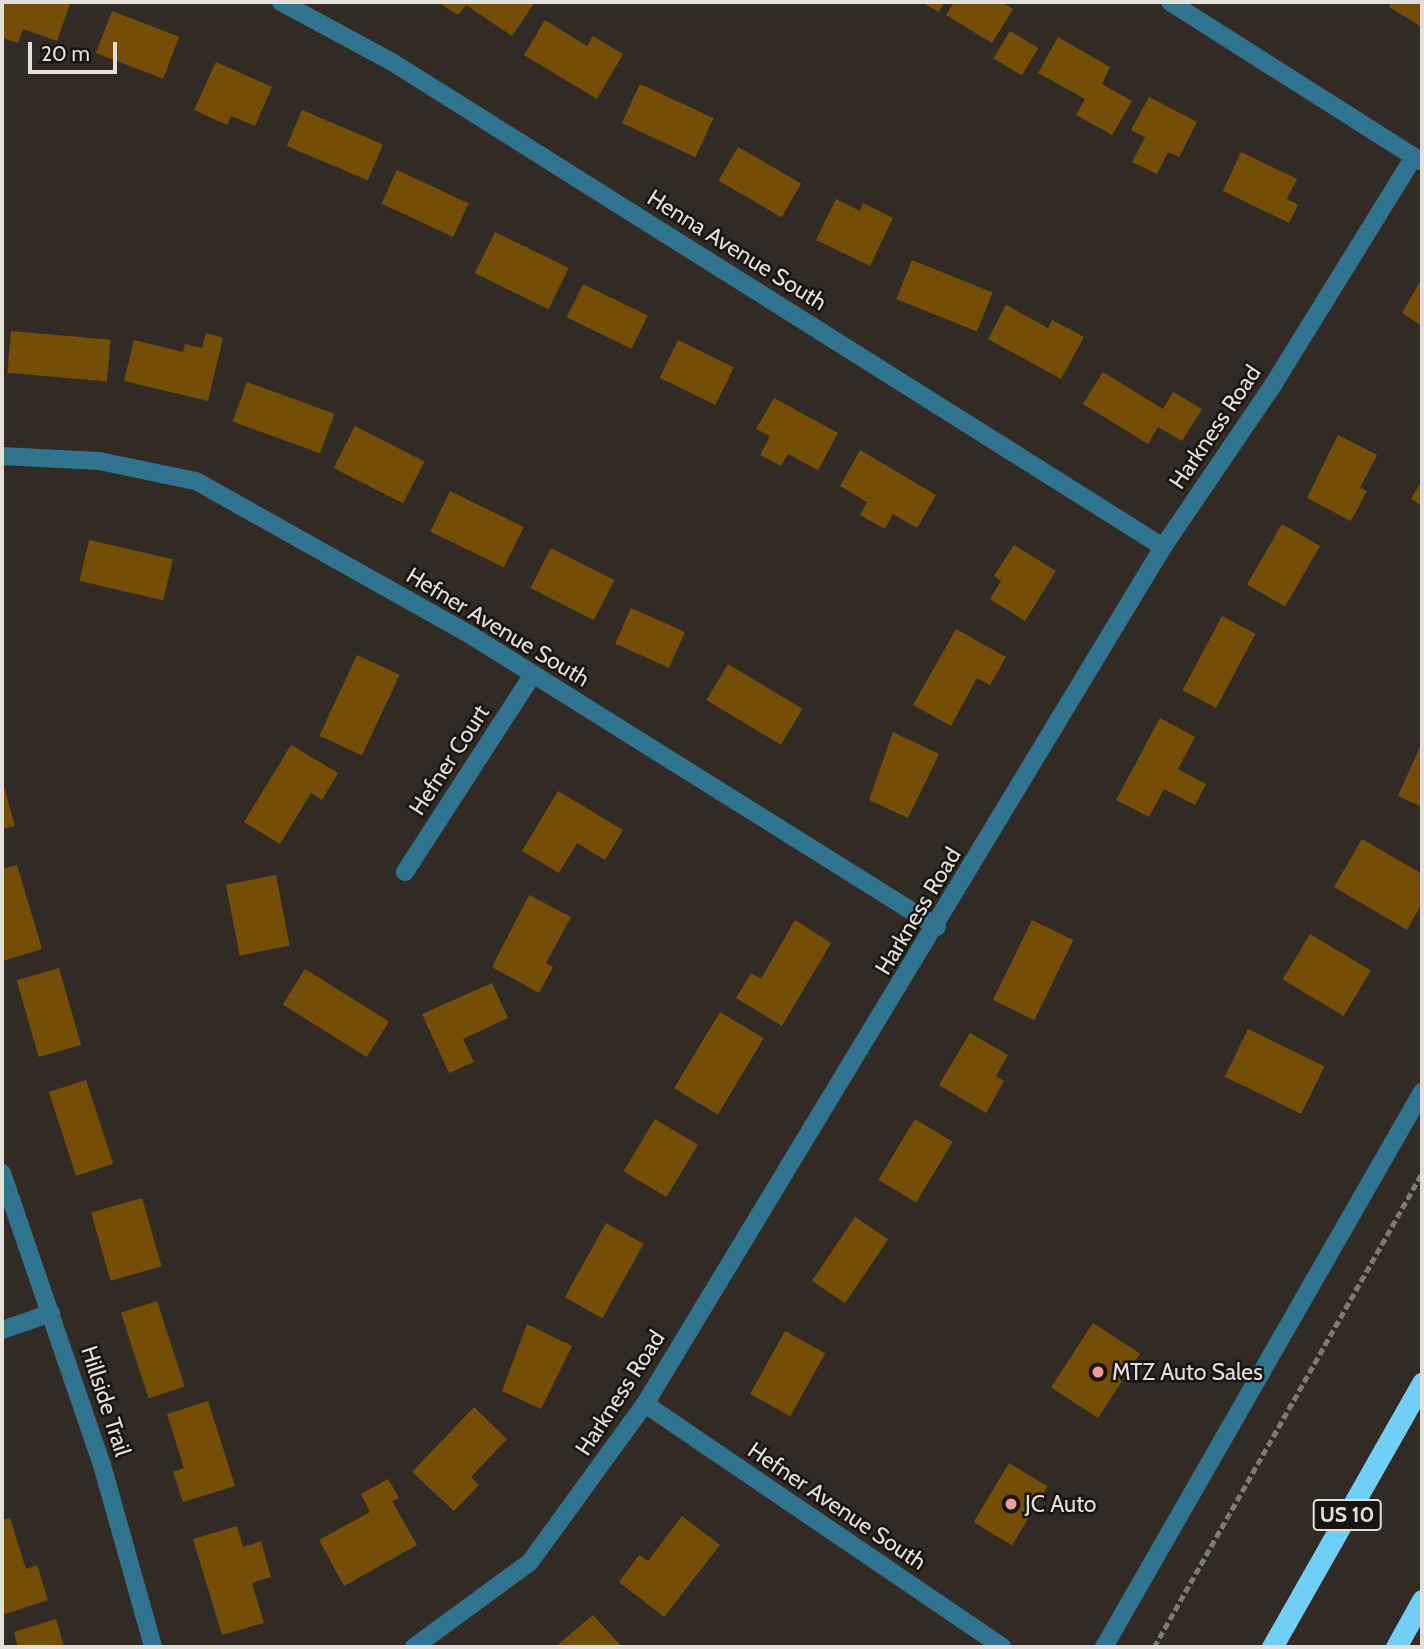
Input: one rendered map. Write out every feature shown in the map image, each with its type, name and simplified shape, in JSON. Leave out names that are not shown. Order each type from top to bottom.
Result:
[{"type":"highway","name":"US 10","points":[[1272,1647],[1422,1383]]},
{"type":"highway","points":[[1396,1647],[1422,1600]]},
{"type":"street","name":"Henna Avenue South","points":[[281,2],[392,62],[1163,547]]},
{"type":"street","points":[[1170,2],[1418,159]]},
{"type":"street","name":"Harkness Road","points":[[414,1647],[530,1562],[645,1404],[937,928],[1163,547],[1273,385],[1418,159]]},
{"type":"street","name":"Hefner Avenue South","points":[[2,456],[99,461],[196,481],[533,674],[937,928]]},
{"type":"street","name":"Hefner Court","points":[[405,872],[533,674]]},
{"type":"street","points":[[1104,1647],[1422,1091]]},
{"type":"street","name":"Hillside Trail","points":[[2,1173],[102,1465],[153,1647]]},
{"type":"street","points":[[2,1329],[51,1313]]},
{"type":"street","name":"Hefner Avenue South","points":[[645,1404],[1002,1647]]},
{"type":"path","points":[[1154,1647],[1422,1173]]},
{"type":"building","points":[[2,2],[70,4],[57,41],[23,29],[18,43],[2,38]]},
{"type":"building","points":[[438,2],[535,2],[512,36],[466,5],[458,15]]},
{"type":"building","points":[[921,2],[944,2],[939,12]]},
{"type":"building","points":[[954,2],[1001,2],[1013,9],[992,43],[946,15]]},
{"type":"building","points":[[1392,2],[1422,2],[1422,27],[1389,7]]},
{"type":"building","points":[[112,11],[179,37],[163,79],[96,53]]},
{"type":"building","points":[[545,20],[587,46],[593,36],[623,54],[597,99],[524,55]]},
{"type":"building","points":[[1010,31],[1038,48],[1022,75],[994,58]]},
{"type":"building","points":[[1058,37],[1110,67],[1102,84],[1132,101],[1112,135],[1076,115],[1085,99],[1038,73]]},
{"type":"building","points":[[216,62],[272,87],[255,126],[231,116],[227,125],[194,110]]},
{"type":"building","points":[[640,84],[713,118],[695,157],[622,123]]},
{"type":"building","points":[[1149,97],[1197,122],[1179,157],[1168,152],[1157,174],[1132,162],[1145,137],[1131,130]]},
{"type":"building","points":[[302,110],[383,144],[368,180],[287,146]]},
{"type":"building","points":[[738,147],[801,184],[782,217],[718,181]]},
{"type":"building","points":[[1241,152],[1297,179],[1287,199],[1298,205],[1289,223],[1223,191]]},
{"type":"building","points":[[397,170],[469,203],[453,237],[381,204]]},
{"type":"building","points":[[836,199],[860,211],[863,203],[893,218],[870,266],[816,240]]},
{"type":"building","points":[[495,232],[569,268],[549,309],[475,273]]},
{"type":"building","points":[[912,260],[993,293],[977,332],[896,299]]},
{"type":"building","points":[[1422,278],[1422,326],[1402,313]]},
{"type":"building","points":[[583,284],[648,316],[631,349],[567,317]]},
{"type":"building","points":[[1006,305],[1048,328],[1052,320],[1084,337],[1061,379],[988,339]]},
{"type":"building","points":[[11,331],[111,340],[107,382],[7,373]]},
{"type":"building","points":[[206,333],[223,338],[208,401],[124,381],[134,340],[183,352],[185,344],[202,348]]},
{"type":"building","points":[[678,340],[734,367],[715,405],[660,378]]},
{"type":"building","points":[[1103,372],[1163,409],[1173,392],[1202,409],[1182,441],[1158,427],[1148,444],[1083,404]]},
{"type":"building","points":[[247,382],[334,414],[320,453],[233,421]]},
{"type":"building","points":[[774,398],[838,433],[818,470],[788,454],[781,466],[760,455],[770,436],[756,429]]},
{"type":"building","points":[[355,426],[424,461],[403,503],[334,468]]},
{"type":"building","points":[[1338,435],[1377,455],[1360,488],[1367,491],[1351,521],[1307,498]]},
{"type":"building","points":[[860,450],[936,495],[917,528],[893,514],[885,529],[860,515],[867,502],[840,486]]},
{"type":"building","points":[[1422,480],[1422,506],[1411,499]]},
{"type":"building","points":[[450,491],[524,527],[504,567],[430,531]]},
{"type":"building","points":[[1282,524],[1320,546],[1285,607],[1247,585]]},
{"type":"building","points":[[89,540],[173,559],[163,600],[80,581]]},
{"type":"building","points":[[1014,545],[1056,571],[1025,621],[990,599],[1001,581],[994,576]]},
{"type":"building","points":[[551,548],[614,580],[594,620],[531,588]]},
{"type":"building","points":[[631,608],[685,632],[669,668],[615,644]]},
{"type":"building","points":[[1222,616],[1256,634],[1216,708],[1183,690]]},
{"type":"building","points":[[956,629],[1006,657],[990,685],[977,678],[951,726],[913,705]]},
{"type":"building","points":[[357,655],[400,675],[362,756],[319,736]]},
{"type":"building","points":[[728,664],[803,709],[781,745],[706,700]]},
{"type":"building","points":[[1160,718],[1195,737],[1178,769],[1206,784],[1195,805],[1164,789],[1149,817],[1116,800]]},
{"type":"building","points":[[893,732],[939,754],[908,818],[869,800]]},
{"type":"building","points":[[291,745],[338,773],[322,800],[311,793],[280,844],[244,822]]},
{"type":"building","points":[[1420,747],[1422,748],[1422,807],[1398,796]]},
{"type":"building","points":[[2,780],[15,826],[2,829]]},
{"type":"building","points":[[558,791],[623,830],[605,860],[577,843],[559,873],[522,851]]},
{"type":"building","points":[[1362,839],[1422,874],[1422,903],[1407,930],[1334,887]]},
{"type":"building","points":[[17,865],[42,949],[3,961],[2,869]]},
{"type":"building","points":[[276,875],[290,946],[240,955],[226,885]]},
{"type":"building","points":[[529,895],[571,917],[546,963],[553,967],[539,993],[492,967]]},
{"type":"building","points":[[795,920],[831,943],[782,1026],[736,998],[751,973],[761,979]]},
{"type":"building","points":[[1032,920],[1073,940],[1034,1020],[993,1000]]},
{"type":"building","points":[[1310,934],[1371,971],[1344,1016],[1283,979]]},
{"type":"building","points":[[59,968],[81,1045],[39,1057],[17,980]]},
{"type":"building","points":[[305,969],[389,1021],[367,1057],[283,1005]]},
{"type":"building","points":[[492,983],[508,1018],[463,1039],[474,1062],[449,1073],[422,1014]]},
{"type":"building","points":[[720,1012],[764,1038],[718,1115],[674,1088]]},
{"type":"building","points":[[1248,1029],[1324,1066],[1301,1114],[1225,1077]]},
{"type":"building","points":[[970,1033],[1008,1055],[996,1076],[1004,1081],[986,1113],[939,1085]]},
{"type":"building","points":[[86,1080],[113,1164],[76,1176],[49,1092]]},
{"type":"building","points":[[655,1119],[698,1145],[666,1197],[624,1171]]},
{"type":"building","points":[[915,1119],[953,1142],[916,1203],[878,1180]]},
{"type":"building","points":[[142,1198],[162,1266],[111,1281],[91,1213]]},
{"type":"building","points":[[855,1217],[888,1239],[845,1303],[812,1281]]},
{"type":"building","points":[[606,1223],[644,1244],[602,1318],[565,1297]]},
{"type":"building","points":[[157,1301],[185,1387],[149,1398],[121,1313]]},
{"type":"building","name":"MTZ Auto Sales","points":[[1093,1323],[1140,1353],[1098,1418],[1051,1388]]},
{"type":"building","points":[[527,1324],[572,1346],[541,1409],[502,1391]]},
{"type":"building","points":[[785,1331],[825,1353],[790,1416],[750,1394]]},
{"type":"building","points":[[208,1401],[235,1486],[183,1502],[173,1472],[184,1468],[167,1414]]},
{"type":"building","points":[[474,1407],[507,1439],[471,1477],[479,1485],[454,1511],[412,1472]]},
{"type":"building","name":"JC Auto","points":[[1009,1463],[1048,1486],[1012,1545],[973,1522]]},
{"type":"building","points":[[388,1479],[399,1498],[392,1501],[417,1545],[344,1586],[319,1540],[370,1512],[361,1494]]},
{"type":"building","points":[[682,1516],[720,1545],[664,1617],[619,1582],[639,1555],[648,1561]]},
{"type":"building","points":[[10,1518],[26,1569],[37,1565],[48,1600],[2,1615],[2,1520]]},
{"type":"building","points":[[237,1526],[243,1547],[261,1541],[271,1577],[252,1583],[264,1623],[222,1635],[193,1539]]},
{"type":"building","points":[[593,1615],[622,1647],[555,1647]]},
{"type":"building","points":[[56,1619],[64,1647],[18,1647],[14,1632]]},
{"type":"place","name":"MTZ Auto Sales","points":[[1098,1372]]},
{"type":"place","name":"JC Auto","points":[[1011,1504]]}]
